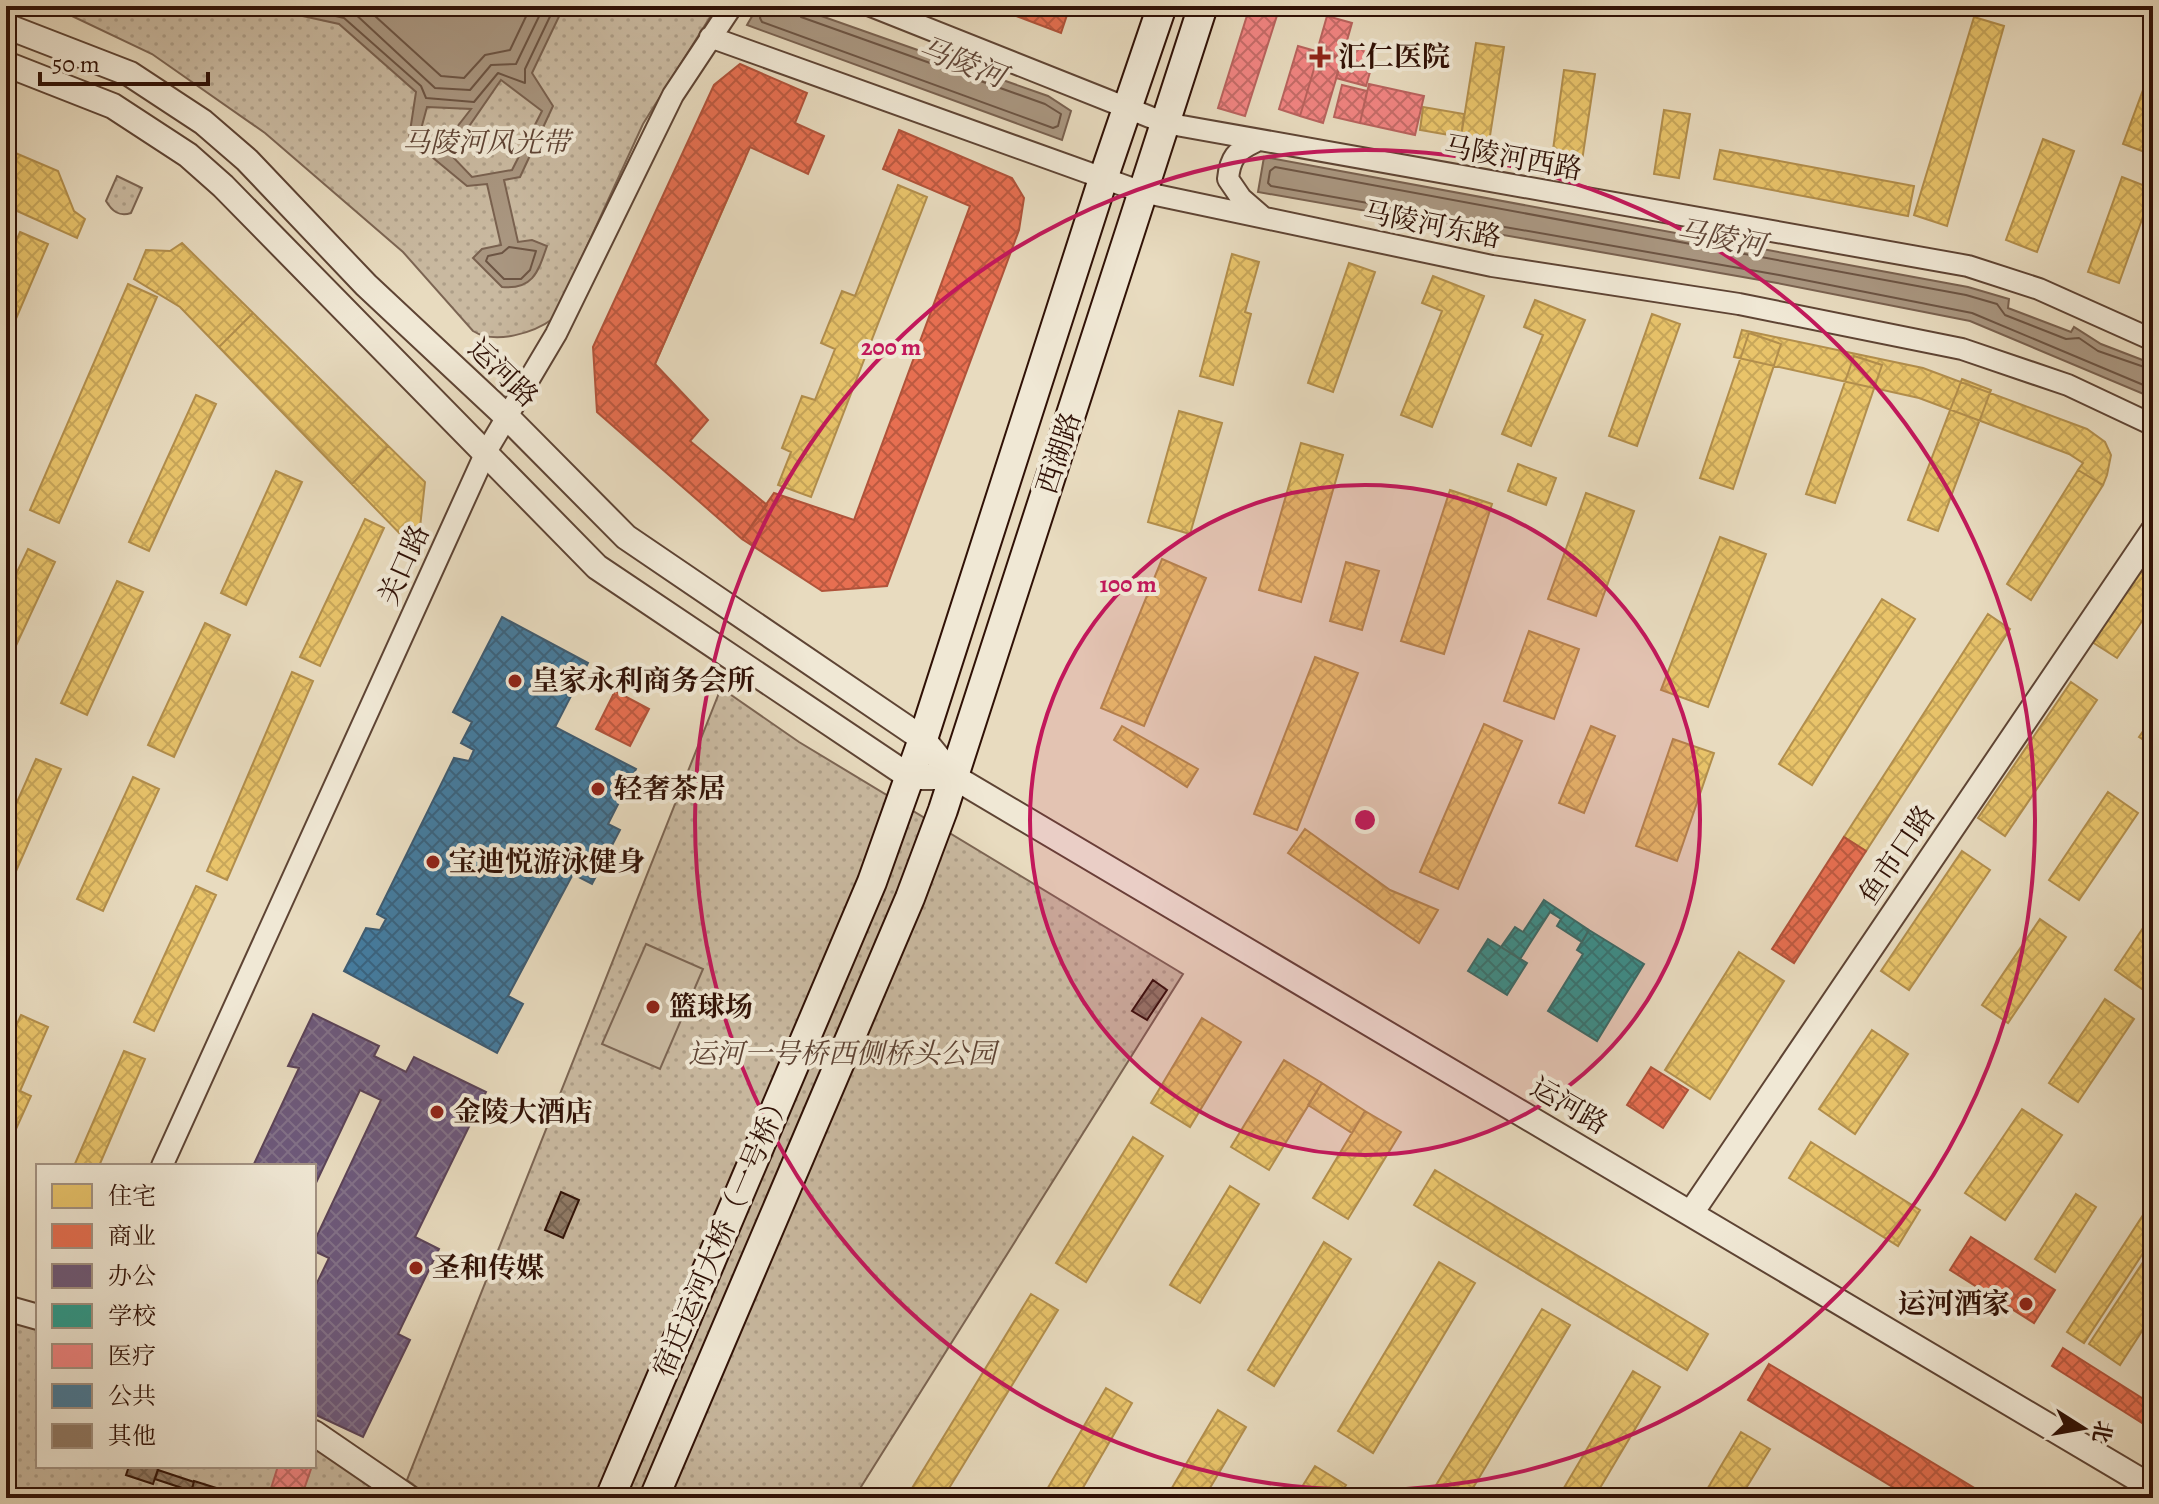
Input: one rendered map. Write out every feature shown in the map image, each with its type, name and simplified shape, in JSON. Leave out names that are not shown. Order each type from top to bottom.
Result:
[{"type":"main road","name":"西湖路","points":[[872,882],[923,739],[1103,179],[1162,6]]},
{"type":"main road","name":"西湖路","points":[[910,898],[954,777],[1203,6]]},
{"type":"main road","name":"宿迁运河大桥（一号桥）","points":[[610,1498],[872,882]]},
{"type":"main road","name":"宿迁运河大桥（一号桥）","points":[[654,1498],[910,898]]},
{"type":"street","name":"关口路","points":[[163,1164],[486,452],[556,334],[655,128],[732,6]]},
{"type":"street","name":"马陵河西路","points":[[871,6],[1165,123],[1255,142],[1968,266],[2039,289],[2153,340]]},
{"type":"street","name":"运河路","points":[[6,26],[130,74],[203,122],[247,160],[366,285],[506,416],[626,537],[923,739],[954,777],[2153,1488]]},
{"type":"street","name":"马陵河东路","points":[[710,37],[1142,192],[1492,266],[1739,304],[1962,349],[2068,385],[2153,425]]},
{"type":"street","points":[[6,64],[113,106],[188,155],[223,186],[597,567],[910,777],[954,777]]},
{"type":"street","points":[[1255,142],[1239,149],[1233,157],[1228,179],[1241,198],[1265,219]]},
{"type":"street","name":"鱼市口路","points":[[1691,1213],[2153,531]]},
{"type":"street","points":[[6,1308],[36,1316]]},
{"type":"street","points":[[316,1434],[409,1498]]},
{"type":"green space","name":"马陵河风光带","points":[[51,6],[717,6],[643,124],[554,318],[525,332],[492,337],[473,331],[403,252],[265,133],[152,54]]},
{"type":"green space","points":[[117,176],[142,188],[131,213],[116,212],[106,201]]},
{"type":"green space","name":"运河一号桥西侧桥头公园","points":[[721,688],[799,742],[1183,974],[854,1498],[431,1498],[407,1480]]},
{"type":"green space","name":"篮球场","points":[[646,944],[703,969],[660,1069],[602,1044]]},
{"type":"green space","points":[[6,1319],[36,1326],[36,1468],[316,1468],[316,1445],[391,1498],[6,1498]]},
{"type":"water","points":[[257,6],[564,6],[532,73],[553,106],[520,177],[504,180],[518,242],[532,240],[547,246],[537,271],[527,282],[521,286],[502,287],[473,258],[482,249],[501,245],[487,184],[467,186],[409,138],[416,92],[339,24]],"holes":[[[501,80],[542,111],[512,170],[472,177],[450,154]],[[427,107],[471,109],[439,150],[420,133]]]},
{"type":"water","points":[[758,6],[793,6],[1048,96],[1071,111],[1062,140],[747,25]]},
{"type":"water","points":[[1264,157],[1968,287],[2009,299],[2008,308],[2071,332],[2074,327],[2101,344],[2153,364],[2153,398],[1970,321],[1777,283],[1258,192]]},
{"type":"building: 住宅","points":[[1974,17],[2004,26],[1947,226],[1914,215]]},
{"type":"building: 住宅","points":[[1476,43],[1504,47],[1489,142],[1461,137]]},
{"type":"building: 住宅","points":[[2153,63],[2153,155],[2123,144]]},
{"type":"building: 住宅","points":[[1564,70],[1595,74],[1582,161],[1552,157]]},
{"type":"building: 住宅","points":[[1423,107],[1464,114],[1461,137],[1420,130]]},
{"type":"building: 住宅","points":[[1664,110],[1690,114],[1679,178],[1654,174]]},
{"type":"building: 住宅","points":[[701,139],[745,159],[655,364],[610,344]]},
{"type":"building: 住宅","points":[[2043,139],[2074,151],[2037,252],[2006,240]]},
{"type":"building: 住宅","points":[[6,149],[58,171],[74,211],[85,219],[77,238],[6,206]]},
{"type":"building: 住宅","points":[[1720,150],[1914,186],[1908,216],[1714,179]]},
{"type":"building: 住宅","points":[[2122,177],[2153,189],[2119,283],[2088,272]]},
{"type":"building: 住宅","points":[[898,185],[927,197],[811,497],[778,485],[791,452],[782,448],[802,396],[815,400],[835,349],[821,343],[842,291],[855,296]]},
{"type":"building: 住宅","points":[[20,232],[48,244],[6,342],[6,263]]},
{"type":"building: 住宅","points":[[182,243],[425,482],[420,527],[405,539],[180,307],[134,279],[146,250],[170,251]]},
{"type":"building: 住宅","points":[[1232,254],[1259,262],[1245,312],[1251,314],[1233,385],[1200,376]]},
{"type":"building: 住宅","points":[[1349,263],[1375,272],[1333,392],[1308,383]]},
{"type":"building: 住宅","points":[[1433,276],[1484,296],[1432,427],[1401,415],[1442,311],[1422,303]]},
{"type":"building: 住宅","points":[[128,284],[157,297],[59,523],[30,510]]},
{"type":"building: 住宅","points":[[1535,300],[1585,320],[1531,446],[1502,434],[1543,335],[1524,327]]},
{"type":"building: 住宅","points":[[253,313],[388,446],[352,484],[219,347]]},
{"type":"building: 住宅","points":[[1652,314],[1680,324],[1637,446],[1609,436]]},
{"type":"building: 住宅","points":[[1742,330],[1923,368],[2087,429],[2105,442],[2111,455],[2103,485],[2078,470],[2083,463],[2069,454],[1919,398],[1734,357]]},
{"type":"building: 住宅","points":[[1749,333],[1781,344],[1733,489],[1700,478]]},
{"type":"building: 住宅","points":[[1854,356],[1882,365],[1835,503],[1806,494]]},
{"type":"building: 住宅","points":[[1962,379],[1991,390],[1938,531],[1908,520]]},
{"type":"building: 住宅","points":[[196,395],[216,404],[149,551],[129,542]]},
{"type":"building: 住宅","points":[[1179,411],[1222,423],[1190,534],[1148,522]]},
{"type":"building: 住宅","points":[[1301,443],[1343,455],[1301,602],[1259,590]]},
{"type":"building: 住宅","points":[[1518,464],[1556,478],[1546,505],[1508,491]]},
{"type":"building: 住宅","points":[[2078,470],[2103,485],[2031,600],[2007,584]]},
{"type":"building: 住宅","points":[[276,471],[302,482],[246,605],[221,593]]},
{"type":"building: 住宅","points":[[1450,490],[1492,504],[1444,654],[1401,641]]},
{"type":"building: 住宅","points":[[1586,493],[1634,511],[1596,616],[1548,599]]},
{"type":"building: 住宅","points":[[365,519],[384,528],[320,666],[300,657]]},
{"type":"building: 住宅","points":[[1720,537],[1766,554],[1708,707],[1661,690]]},
{"type":"building: 住宅","points":[[2153,545],[2153,605],[2117,658],[2089,640]]},
{"type":"building: 住宅","points":[[28,549],[55,562],[6,667],[6,595]]},
{"type":"building: 住宅","points":[[1162,559],[1206,578],[1144,726],[1101,708]]},
{"type":"building: 住宅","points":[[1346,562],[1379,571],[1362,630],[1330,621]]},
{"type":"building: 住宅","points":[[117,581],[143,592],[87,715],[61,703]]},
{"type":"building: 住宅","points":[[1882,599],[1915,619],[1812,785],[1779,764]]},
{"type":"building: 住宅","points":[[1988,614],[2010,629],[1866,851],[1844,837]]},
{"type":"building: 住宅","points":[[205,623],[230,635],[174,757],[148,745]]},
{"type":"building: 住宅","points":[[1529,631],[1579,649],[1554,719],[1504,701]]},
{"type":"building: 住宅","points":[[1315,657],[1358,673],[1297,830],[1254,814]]},
{"type":"building: 住宅","points":[[292,672],[313,681],[227,880],[207,871]]},
{"type":"building: 住宅","points":[[2071,682],[2097,700],[2005,836],[1978,818]]},
{"type":"building: 住宅","points":[[2153,717],[2153,746],[2139,737]]},
{"type":"building: 住宅","points":[[1484,724],[1522,741],[1458,889],[1420,872]]},
{"type":"building: 住宅","points":[[1122,726],[1198,769],[1187,787],[1114,740]]},
{"type":"building: 住宅","points":[[1591,726],[1615,736],[1584,813],[1559,803]]},
{"type":"building: 住宅","points":[[1673,739],[1714,753],[1677,861],[1636,846]]},
{"type":"building: 住宅","points":[[36,759],[61,769],[9,887],[6,909],[6,827]]},
{"type":"building: 住宅","points":[[133,777],[159,789],[103,911],[77,899]]},
{"type":"building: 住宅","points":[[2108,792],[2138,813],[2079,900],[2049,880]]},
{"type":"building: 住宅","points":[[1305,829],[1390,890],[1438,910],[1419,943],[1288,853]]},
{"type":"building: 住宅","points":[[1962,851],[1990,870],[1909,990],[1881,971]]},
{"type":"building: 住宅","points":[[196,886],[216,895],[154,1031],[134,1022]]},
{"type":"building: 住宅","points":[[2153,913],[2153,979],[2145,991],[2115,970]]},
{"type":"building: 住宅","points":[[2040,919],[2066,937],[2008,1023],[1982,1005]]},
{"type":"building: 住宅","points":[[1739,952],[1784,981],[1710,1099],[1665,1070]]},
{"type":"building: 住宅","points":[[2105,999],[2134,1019],[2078,1102],[2049,1083]]},
{"type":"building: 住宅","points":[[21,1015],[48,1027],[20,1091],[31,1096],[6,1151],[6,1048]]},
{"type":"building: 住宅","points":[[1202,1018],[1241,1042],[1190,1127],[1151,1103]]},
{"type":"building: 住宅","points":[[1872,1030],[1908,1054],[1855,1134],[1819,1109]]},
{"type":"building: 住宅","points":[[124,1051],[145,1059],[100,1164],[75,1164]]},
{"type":"building: 住宅","points":[[1284,1060],[1322,1083],[1269,1170],[1231,1147]]},
{"type":"building: 住宅","points":[[1322,1083],[1365,1111],[1352,1133],[1308,1105]]},
{"type":"building: 住宅","points":[[2022,1109],[2062,1135],[2005,1220],[1965,1193]]},
{"type":"building: 住宅","points":[[1365,1111],[1401,1132],[1348,1219],[1313,1198]]},
{"type":"building: 住宅","points":[[1133,1137],[1163,1156],[1086,1282],[1056,1263]]},
{"type":"building: 住宅","points":[[1811,1142],[1920,1210],[1898,1246],[1789,1178]]},
{"type":"building: 住宅","points":[[1435,1170],[1708,1334],[1687,1370],[1414,1205]]},
{"type":"building: 住宅","points":[[1230,1186],[1259,1204],[1200,1303],[1170,1285]]},
{"type":"building: 住宅","points":[[2076,1194],[2096,1207],[2055,1272],[2035,1259]]},
{"type":"building: 住宅","points":[[2147,1209],[2153,1213],[2153,1238],[2084,1343],[2067,1332]]},
{"type":"building: 住宅","points":[[1324,1242],[1351,1259],[1274,1386],[1248,1370]]},
{"type":"building: 住宅","points":[[2153,1247],[2153,1314],[2120,1365],[2089,1344]]},
{"type":"building: 住宅","points":[[1439,1262],[1475,1283],[1373,1453],[1338,1431]]},
{"type":"building: 住宅","points":[[1031,1294],[1058,1310],[943,1498],[906,1498]]},
{"type":"building: 住宅","points":[[1542,1309],[1570,1325],[1467,1498],[1442,1498],[1432,1492]]},
{"type":"building: 住宅","points":[[1633,1371],[1660,1387],[1594,1498],[1558,1498]]},
{"type":"building: 住宅","points":[[1106,1388],[1132,1403],[1077,1498],[1042,1498]]},
{"type":"building: 住宅","points":[[1218,1410],[1246,1427],[1204,1498],[1166,1498]]},
{"type":"building: 住宅","points":[[1741,1432],[1770,1449],[1740,1498],[1702,1498]]},
{"type":"building: 住宅","points":[[1315,1466],[1346,1485],[1338,1498],[1295,1498]]},
{"type":"building: 商业","points":[[990,6],[1070,6],[1061,33]]},
{"type":"building: 商业","points":[[740,64],[807,93],[795,123],[824,136],[808,174],[750,147],[655,364],[708,420],[690,441],[767,505],[742,539],[597,412],[593,347],[714,85]]},
{"type":"building: 商业","points":[[899,130],[1012,178],[1024,198],[1019,230],[887,586],[822,591],[742,539],[774,493],[854,520],[970,206],[883,169]]},
{"type":"building: 商业","points":[[615,691],[649,709],[630,746],[596,729]]},
{"type":"building: 商业","points":[[1844,837],[1866,851],[1794,963],[1772,949]]},
{"type":"building: 商业","points":[[1651,1067],[1688,1090],[1663,1128],[1627,1105]]},
{"type":"building: 商业","points":[[1971,1237],[2055,1290],[2034,1323],[1950,1270]]},
{"type":"building: 商业","points":[[2063,1348],[2153,1405],[2153,1430],[2052,1366]]},
{"type":"building: 商业","points":[[1769,1364],[1991,1498],[1911,1498],[1748,1400]]},
{"type":"building: 办公","points":[[313,1014],[379,1046],[374,1056],[406,1072],[414,1057],[486,1092],[415,1237],[439,1249],[398,1334],[410,1340],[363,1437],[316,1415],[316,1285],[329,1258],[316,1252],[316,1238],[381,1100],[360,1090],[316,1183],[316,1164],[254,1164],[299,1068],[288,1066]]},
{"type":"building: 学校","points":[[1544,900],[1589,930],[1582,942],[1557,926],[1561,919],[1550,912],[1520,959],[1501,947],[1515,927],[1523,932]]},
{"type":"building: 学校","points":[[1589,930],[1644,964],[1597,1041],[1548,1011],[1583,954],[1577,950]]},
{"type":"building: 学校","points":[[1488,939],[1527,963],[1507,995],[1468,971]]},
{"type":"building: 医疗","points":[[1250,6],[1280,6],[1245,116],[1218,108]]},
{"type":"building: 医疗","points":[[1407,6],[1429,6],[1426,13]]},
{"type":"building: 医疗","points":[[1327,16],[1352,23],[1342,58],[1317,51]]},
{"type":"building: 医疗","points":[[1347,43],[1376,51],[1366,86],[1336,78]]},
{"type":"building: 医疗","points":[[1298,46],[1319,52],[1300,116],[1279,109]]},
{"type":"building: 医疗","points":[[1319,52],[1342,59],[1323,123],[1300,116]]},
{"type":"building: 医疗","points":[[1369,84],[1424,96],[1415,135],[1360,123]]},
{"type":"building: 医疗","points":[[1342,85],[1367,91],[1360,123],[1334,117]]},
{"type":"building: 医疗","points":[[277,1468],[311,1468],[301,1498],[268,1498]]},
{"type":"building: 公共","points":[[502,617],[588,663],[555,727],[636,769],[608,824],[620,830],[592,884],[573,874],[508,996],[523,1004],[497,1053],[344,971],[366,928],[380,930],[386,919],[377,914],[454,758],[469,761],[474,750],[461,743],[472,722],[453,712]]},
{"type":"building: 其他","points":[[1153,980],[1167,990],[1147,1020],[1132,1011]]},
{"type":"building: 其他","points":[[561,1192],[579,1200],[563,1238],[545,1230]]},
{"type":"building: 其他","points":[[128,1468],[158,1468],[153,1484],[126,1475]]},
{"type":"building: 其他","points":[[158,1470],[194,1482],[191,1491],[155,1479]]},
{"type":"building: 其他","points":[[194,1481],[229,1492],[228,1498],[190,1497]]},
{"type":"place","name":"汇仁医院","points":[[1320,57]]},
{"type":"place","name":"皇家永利商务会所","points":[[515,681]]},
{"type":"place","name":"轻奢茶居","points":[[598,789]]},
{"type":"place","name":"宝迪悦游泳健身","points":[[433,862]]},
{"type":"place","name":"篮球场","points":[[653,1007]]},
{"type":"place","name":"金陵大酒店","points":[[437,1112]]},
{"type":"place","name":"圣和传媒","points":[[416,1268]]},
{"type":"place","name":"运河酒家","points":[[2026,1304]]},
{"type":"water label","name":"马陵河","points":[[962,62]]},
{"type":"water label","name":"马陵河","points":[[1721,238]]}]
